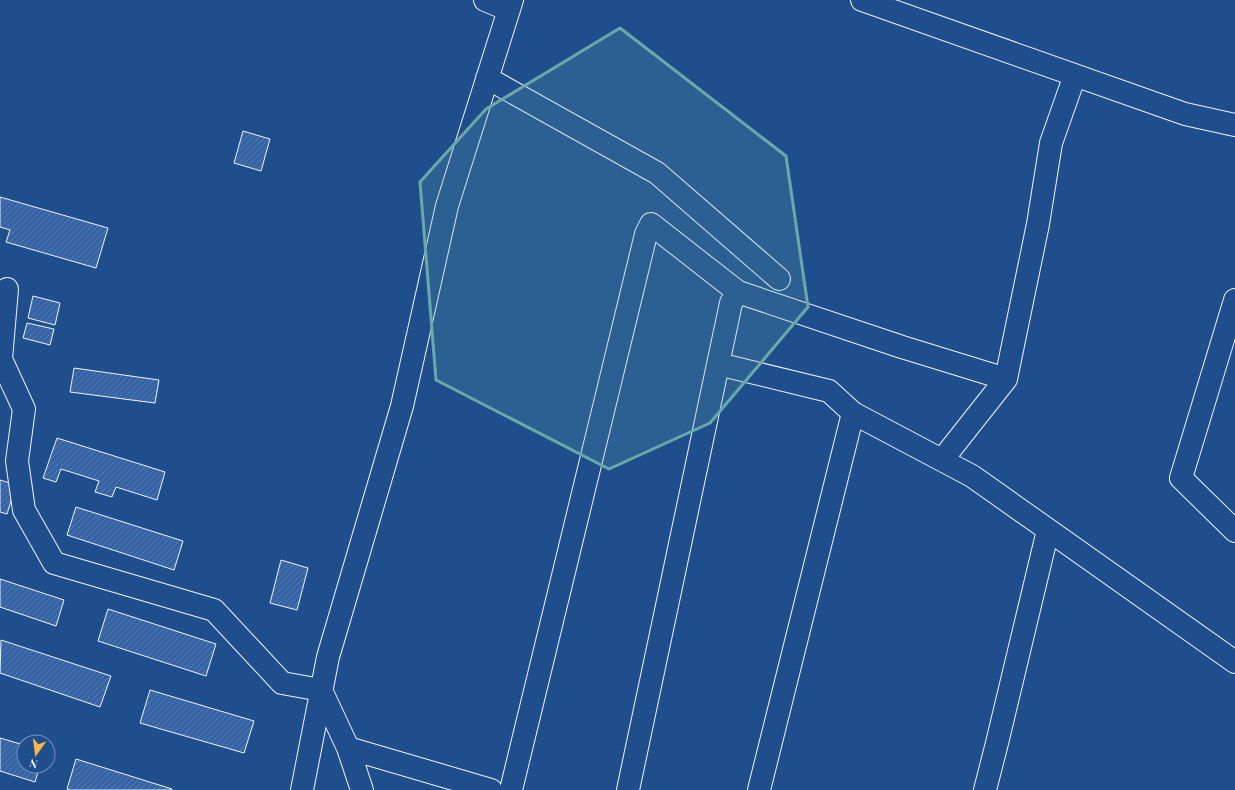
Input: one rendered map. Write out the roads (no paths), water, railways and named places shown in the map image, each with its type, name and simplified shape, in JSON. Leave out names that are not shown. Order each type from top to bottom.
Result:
[{"type":"street","points":[[302,790],[328,657],[402,406],[448,206],[510,5],[485,0]]},
{"type":"street","points":[[862,0],[1185,114],[1235,125]]},
{"type":"street","points":[[942,460],[1006,379],[1038,224],[1051,143],[1075,75]]},
{"type":"street","points":[[488,78],[657,173],[779,279]]},
{"type":"street","points":[[511,790],[646,234],[651,224],[738,292],[902,347],[1006,379]]},
{"type":"street","points":[[7,289],[1,359],[24,409],[17,461],[24,510],[54,563],[214,610],[282,683],[321,690]]},
{"type":"street","points":[[628,790],[731,303],[738,292]]},
{"type":"street","points":[[1235,300],[1182,478],[1235,531]]},
{"type":"street","points":[[718,364],[829,391],[853,413],[972,476],[1235,662]]},
{"type":"street","points":[[759,790],[853,413]]},
{"type":"street","points":[[985,790],[1048,530]]},
{"type":"street","points":[[321,690],[348,748],[362,790]]},
{"type":"street","points":[[348,748],[491,790]]}]
